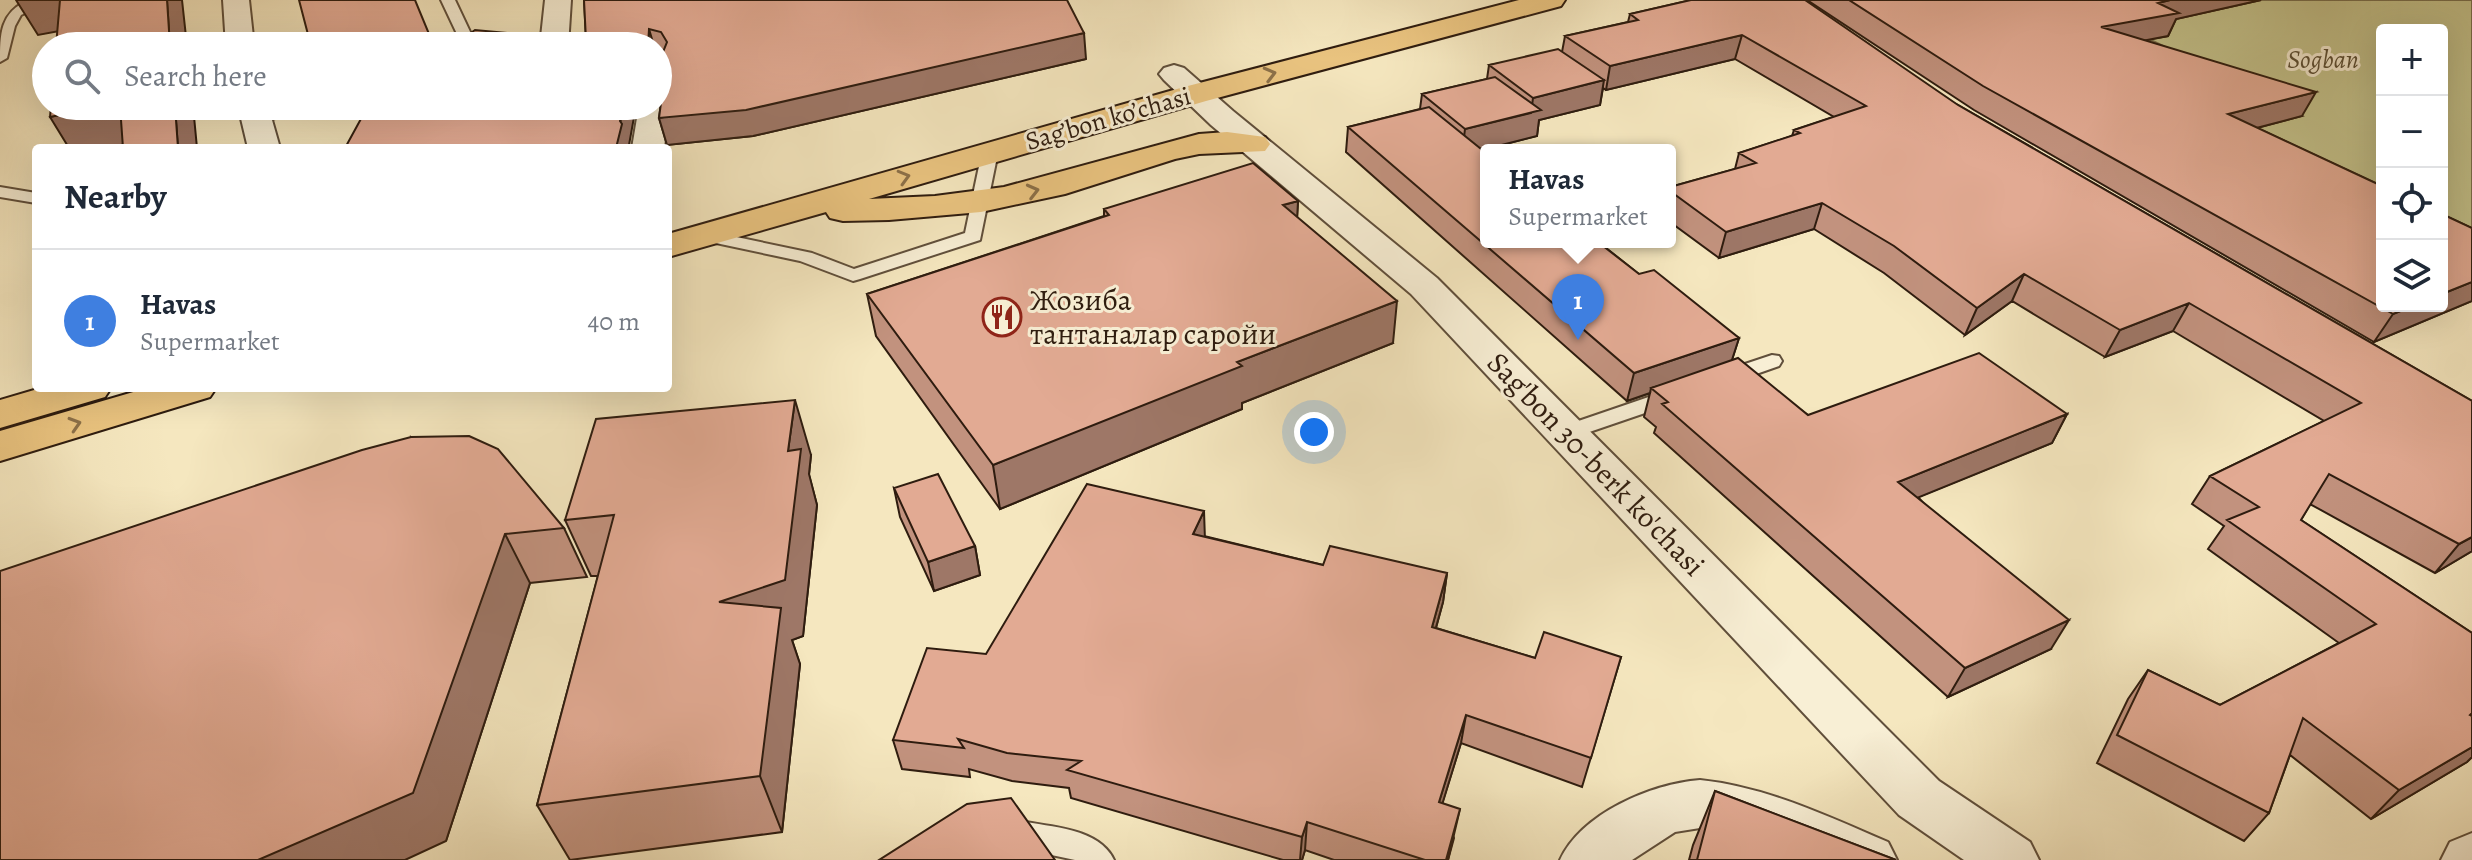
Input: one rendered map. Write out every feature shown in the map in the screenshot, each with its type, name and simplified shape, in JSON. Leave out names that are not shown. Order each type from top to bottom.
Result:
[{"type":"main road","name":"Sag’bon ko’chasi","points":[[672,245],[990,152],[1185,84],[1471,0]]},
{"type":"main road","name":"Sag’bon ko’chasi","points":[[672,217],[1185,84],[1551,0]]},
{"type":"main road","points":[[789,210],[906,209],[982,200],[1027,193],[1188,147],[1234,140],[1253,144]]},
{"type":"main road","points":[[0,414],[76,392]]},
{"type":"main road","points":[[0,446],[182,392]]},
{"type":"street","points":[[236,0],[239,32]]},
{"type":"street","points":[[555,32],[558,0]]},
{"type":"street","name":"Sag'bon 30-berk ko'chasi","points":[[1185,84],[1424,286],[1919,798],[2010,860]]},
{"type":"street","points":[[257,120],[263,144]]},
{"type":"street","points":[[649,144],[652,120]]},
{"type":"street","points":[[1589,860],[1626,830],[1679,806],[1733,807],[1868,860]]},
{"type":"lane","points":[[0,58],[12,12],[20,6],[47,0]]},
{"type":"lane","points":[[448,0],[463,32]]},
{"type":"lane","points":[[703,235],[805,257],[853,275],[974,236],[990,152]]},
{"type":"lane","points":[[0,192],[32,197]]},
{"type":"lane","points":[[1566,433],[1772,361]]},
{"type":"lane","points":[[989,839],[1020,834],[1077,845],[1099,860]]},
{"type":"green space","name":"Sogban","points":[[2242,0],[2472,0],[2472,252],[2448,239],[2448,24],[2376,24],[2376,202],[2233,128],[2289,107],[2124,27]]},
{"type":"building","points":[[60,0],[167,0],[169,32],[57,32]]},
{"type":"building","points":[[299,0],[415,0],[428,32],[307,32]]},
{"type":"building","points":[[584,0],[1067,0],[1084,33],[746,110],[672,117],[672,32],[649,29],[649,32],[586,32]]},
{"type":"building","points":[[1691,0],[1805,0],[1958,105],[2472,401],[2472,537],[2459,544],[2329,474],[2301,520],[2472,633],[2472,747],[2399,790],[2303,718],[2269,813],[2117,735],[2148,670],[2220,705],[2376,624],[2227,520],[2259,507],[2210,476],[2361,403],[2189,303],[2120,330],[2024,274],[1977,308],[1894,246],[1822,203],[1726,232],[1676,195],[1676,185],[1756,163],[1739,153],[1800,133],[1794,130],[1866,106],[1742,35],[1610,66],[1565,36],[1638,20],[1630,14]]},
{"type":"building","points":[[1849,0],[2170,0],[2158,3],[2179,13],[2101,27],[2316,92],[2228,114],[2376,183],[2376,305],[1983,86]]},
{"type":"building","points":[[1558,49],[1604,80],[1533,98],[1489,65]]},
{"type":"building","points":[[1495,77],[1541,110],[1465,129],[1422,94]]},
{"type":"building","points":[[1429,107],[1480,148],[1480,241],[1348,127]]},
{"type":"building","points":[[121,120],[176,120],[178,144],[123,144]]},
{"type":"building","points":[[360,120],[620,120],[622,124],[617,144],[347,144]]},
{"type":"building","points":[[1253,163],[1298,201],[1283,205],[1397,301],[1237,362],[1242,366],[993,465],[867,294],[1109,215],[1104,209]]},
{"type":"building","points":[[2448,217],[2472,228],[2472,282],[2448,292]]},
{"type":"building","points":[[1489,248],[1606,248],[1639,274],[1654,270],[1739,338],[1634,373]]},
{"type":"building","points":[[1979,353],[2067,414],[1898,482],[2069,620],[1965,668],[1662,404],[1668,402],[1651,388],[1738,358],[1808,415]]},
{"type":"building","points":[[795,400],[788,451],[801,449],[785,580],[719,602],[781,608],[760,776],[537,805],[614,515],[565,520],[596,419]]},
{"type":"building","points":[[469,436],[498,449],[564,528],[505,534],[413,793],[258,860],[0,860],[0,571],[362,450],[411,437]]},
{"type":"building","points":[[938,474],[975,546],[928,562],[894,488]]},
{"type":"building","points":[[1087,484],[1204,511],[1193,534],[1323,565],[1330,546],[1447,573],[1432,627],[1535,658],[1544,632],[1621,657],[1591,758],[1466,715],[1439,802],[1460,809],[1446,860],[1425,860],[1307,822],[1302,837],[1067,770],[1081,761],[1007,753],[958,739],[964,748],[893,740],[927,648],[986,654]]},
{"type":"building","points":[[1715,791],[1896,860],[1697,860]]},
{"type":"building","points":[[1011,798],[1055,860],[879,860],[967,804]]},
{"type":"place","name":"Жозиба тантаналар саройи","points":[[1002,317]]},
{"type":"place","name":"Havas","points":[[1578,340]]}]
